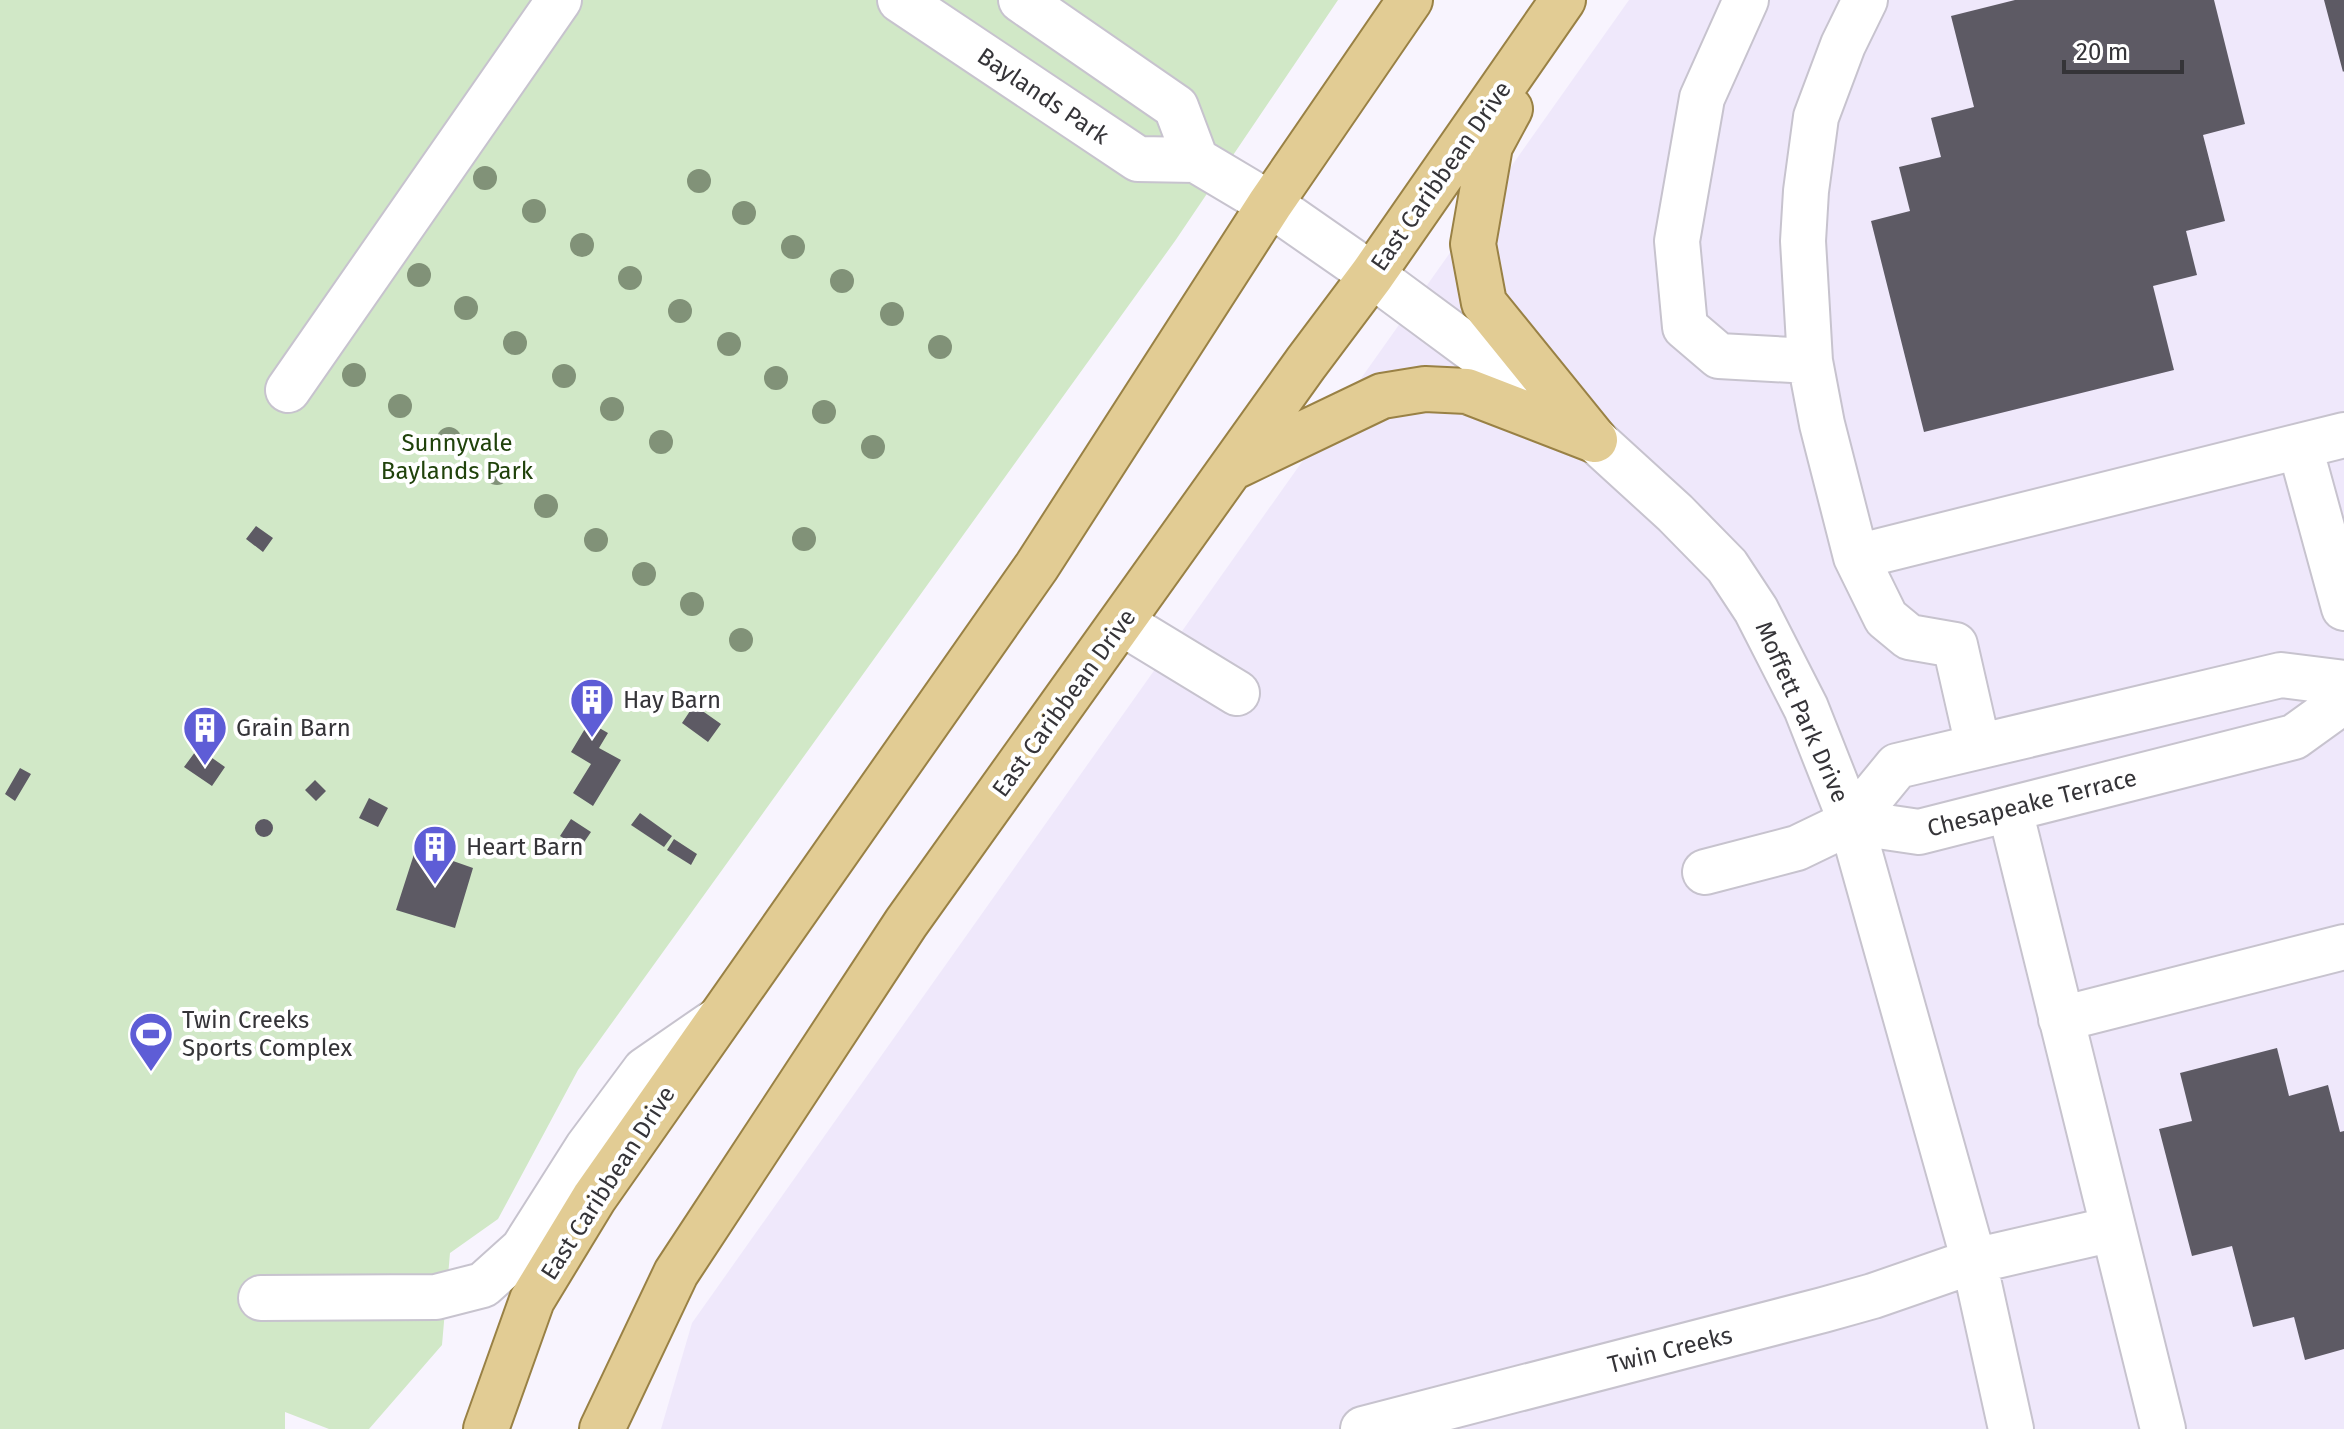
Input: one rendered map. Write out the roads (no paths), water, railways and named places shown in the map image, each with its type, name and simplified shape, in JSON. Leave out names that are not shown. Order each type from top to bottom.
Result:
[{"type":"main road","name":"East Caribbean Drive","points":[[486,1429],[532,1300],[594,1198],[1037,566],[1270,204],[1410,0]]},
{"type":"main road","name":"East Caribbean Drive","points":[[602,1429],[676,1273],[906,923],[1372,275],[1565,0]]},
{"type":"main road","points":[[1565,0],[1490,146],[1473,244],[1484,303],[1595,440]]},
{"type":"main road","points":[[1231,469],[1382,396],[1425,389],[1467,391],[1595,440]]},
{"type":"street","points":[[288,390],[559,0]]},
{"type":"street","name":"Baylands Park","points":[[900,0],[1138,159],[1196,160],[1270,204]]},
{"type":"street","points":[[1021,0],[1176,107],[1196,160]]},
{"type":"street","points":[[1746,0],[1702,98],[1677,241],[1685,327],[1719,356],[1810,361]]},
{"type":"street","points":[[1865,0],[1843,45],[1816,117],[1803,241],[1810,361],[1822,424],[1856,557],[1886,618],[1909,637],[1955,645],[1978,746]]},
{"type":"street","name":"Moffett Park Drive","points":[[1270,204],[1372,275],[1595,440],[1675,513],[1727,566],[1756,610],[1806,708],[1851,822],[1974,1261],[2011,1429]]},
{"type":"street","points":[[1856,557],[2344,435]]},
{"type":"street","points":[[2300,447],[2344,608]]},
{"type":"street","points":[[1122,623],[1237,693]]},
{"type":"street","points":[[1705,872],[1797,848],[1851,822],[1897,766],[2281,675],[2344,683]]},
{"type":"street","name":"Chesapeake Terrace","points":[[1851,822],[1919,832],[2010,810],[2294,737],[2344,701]]},
{"type":"street","points":[[2010,810],[2163,1429]]},
{"type":"street","points":[[2061,1019],[2344,947]]},
{"type":"street","points":[[261,1298],[436,1297],[483,1285],[523,1249],[587,1148],[645,1070],[718,1019]]},
{"type":"street","name":"Twin Creeks","points":[[1363,1429],[1835,1307],[1974,1261],[2113,1229]]},
{"type":"place","name":"Hay Barn","points":[[592,739]]},
{"type":"place","name":"Grain Barn","points":[[205,767]]},
{"type":"place","name":"Heart Barn","points":[[435,886]]},
{"type":"place","name":"Twin Creeks Sports Complex","points":[[151,1073]]},
{"type":"park label","name":"Sunnyvale Baylands Park","points":[[457,457]]}]
